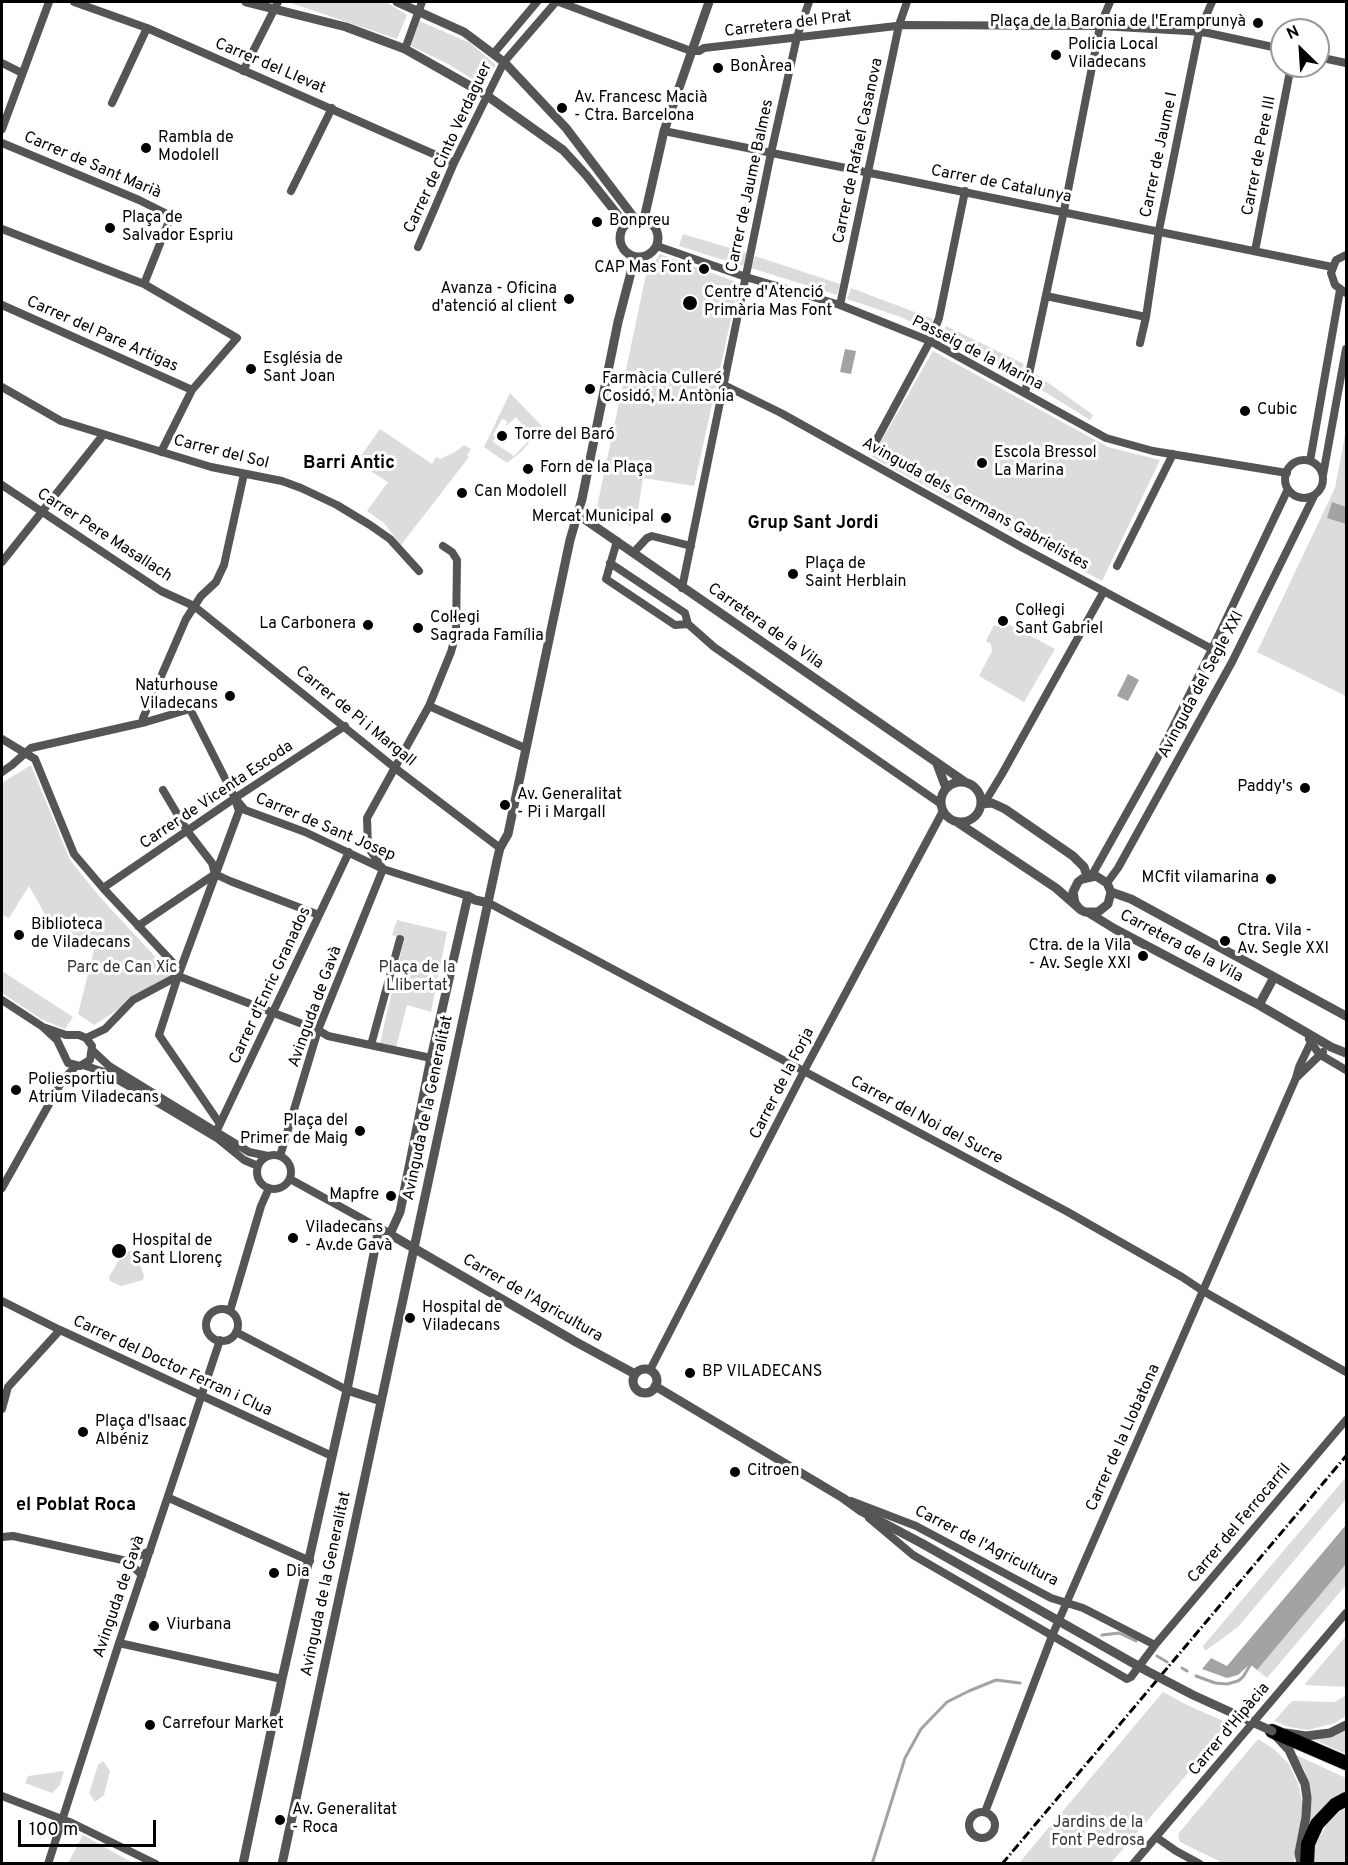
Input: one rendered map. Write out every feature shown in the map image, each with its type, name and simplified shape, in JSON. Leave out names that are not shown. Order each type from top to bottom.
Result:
[{"type":"highway","points":[[1272,1731],[1347,1763]]},
{"type":"highway","points":[[1307,1863],[1308,1844],[1317,1824],[1335,1805],[1347,1799]]},
{"type":"street","points":[[2,129],[49,2]]},
{"type":"street","name":"Carrer del Llevat","points":[[74,2],[147,28],[454,163]]},
{"type":"street","points":[[246,2],[276,5],[405,49],[486,95],[563,150],[625,224]]},
{"type":"street","points":[[397,2],[420,6],[494,53],[566,128],[639,219],[653,224],[658,236],[657,246],[648,255],[635,257],[626,252],[620,243],[620,233],[625,224],[639,219]]},
{"type":"street","points":[[494,53],[537,2]]},
{"type":"street","points":[[558,2],[691,51]]},
{"type":"street","name":"Carrer de Cinto Verdaguer","points":[[418,246],[454,163],[504,62],[558,2]]},
{"type":"street","points":[[639,219],[664,131],[709,2]]},
{"type":"street","name":"Carrer de Jaume Balmes","points":[[682,588],[771,153],[797,37],[809,2]]},
{"type":"street","name":"Carrer de Rafael Casanova","points":[[840,305],[899,25],[907,2]]},
{"type":"street","points":[[1025,393],[1100,26],[1110,2]]},
{"type":"street","name":"Carrer de Jaume I","points":[[1140,343],[1146,317],[1158,230],[1199,32],[1212,2]]},
{"type":"street","points":[[243,71],[276,5]]},
{"type":"street","points":[[405,49],[420,6]]},
{"type":"street","name":"Carretera del Prat","points":[[691,51],[899,25],[1100,26],[1199,32],[1270,47]]},
{"type":"street","points":[[112,103],[147,28]]},
{"type":"street","points":[[1330,59],[1347,63]]},
{"type":"street","points":[[2,63],[22,73]]},
{"type":"street","name":"Carrer de Pere III","points":[[1255,251],[1289,78]]},
{"type":"street","points":[[291,190],[332,108]]},
{"type":"street","name":"Carrer de Catalunya","points":[[664,131],[1332,267]]},
{"type":"street","name":"Carrer de Sant Marià","points":[[2,142],[139,200],[171,216],[144,284]]},
{"type":"street","points":[[876,441],[930,340],[939,318],[965,191]]},
{"type":"street","points":[[2,229],[144,284],[237,338],[192,390],[161,452]]},
{"type":"street","name":"Passeig de la Marina","points":[[657,246],[746,277],[840,305],[930,340],[1106,438],[1153,451],[1287,473]]},
{"type":"street","points":[[1310,461],[1343,291],[1332,280],[1332,267],[1336,260],[1347,255]]},
{"type":"street","name":"Avinguda de la Generalitat","points":[[282,1863],[500,848],[508,834],[525,748],[582,499],[618,322],[635,257]]},
{"type":"street","points":[[1046,296],[1146,317]]},
{"type":"street","name":"Carrer del Pare Artigas","points":[[2,305],[192,390]]},
{"type":"street","points":[[1323,475],[1319,468],[1310,461],[1296,462],[1285,479],[1288,489],[1299,498],[1314,496],[1322,485],[1347,349]]},
{"type":"street","name":"Avinguda dels Germans Gabrielistes","points":[[724,385],[781,413],[1023,548],[1212,649]]},
{"type":"street","name":"Carrer del Sol","points":[[2,387],[61,421],[161,452],[243,474],[282,481],[337,506],[390,539],[419,571]]},
{"type":"street","points":[[2,562],[103,435]]},
{"type":"street","points":[[1117,567],[1173,454]]},
{"type":"street","points":[[2,771],[31,748],[144,720],[186,619],[194,606],[212,587],[224,565],[243,474]]},
{"type":"street","name":"Carrer Pere Masallach","points":[[2,485],[161,591],[194,606]]},
{"type":"street","name":"Avinguda del Segle XXI","points":[[1089,876],[1156,759],[1212,649],[1288,489]]},
{"type":"street","name":"Avinguda del Segle XXI","points":[[1109,887],[1232,662],[1314,496]]},
{"type":"street","name":"Carretera de la Vila","points":[[577,514],[965,782]]},
{"type":"street","points":[[633,553],[647,538],[652,536],[691,546]]},
{"type":"street","points":[[617,541],[606,579],[675,625],[688,624]]},
{"type":"street","points":[[383,869],[368,847],[367,819],[429,706],[456,634],[457,560],[452,552],[443,546]]},
{"type":"street","points":[[610,563],[685,613],[688,624],[714,646],[942,807],[947,816],[1056,888],[1078,907],[1089,913],[1105,908],[1110,901],[1109,887],[1100,878],[1089,876],[1078,882],[1073,892],[1078,907]]},
{"type":"street","points":[[957,822],[965,822],[979,812],[982,802],[997,782],[1104,591]]},
{"type":"street","name":"Carrer de Pi i Margall","points":[[194,606],[500,848]]},
{"type":"street","points":[[429,706],[525,748]]},
{"type":"street","name":"Carrer de Sant Josep","points":[[144,720],[190,710],[235,798],[245,810],[305,832],[383,869],[468,896]]},
{"type":"street","name":"Carrer de Vicenta Escoda","points":[[103,888],[345,726]]},
{"type":"street","points":[[2,739],[35,759],[74,854],[175,965],[178,976]]},
{"type":"street","points":[[937,764],[946,788]]},
{"type":"street","points":[[942,807],[942,796],[946,788],[953,783],[965,782],[976,788],[982,802]]},
{"type":"street","points":[[163,790],[188,832],[212,863],[215,874],[319,915]]},
{"type":"street","points":[[218,1127],[159,1035],[178,976],[239,811],[235,798]]},
{"type":"street","points":[[982,802],[992,803],[1021,820],[1073,856],[1089,876]]},
{"type":"street","name":"Carrer de la Forja","points":[[650,1371],[942,807]]},
{"type":"street","name":"Carrer d'Enric Granados","points":[[218,1127],[349,852]]},
{"type":"street","name":"Avinguda de Gavà","points":[[280,1156],[318,1030],[383,869]]},
{"type":"street","points":[[138,926],[215,874]]},
{"type":"street","name":"Carretera de la Vila","points":[[1109,887],[1347,1016]]},
{"type":"street","points":[[390,1234],[400,1212],[431,1058],[468,896],[473,900],[489,903]]},
{"type":"street","name":"Carrer del Noi del Sucre","points":[[489,903],[1066,1211],[1347,1372]]},
{"type":"street","name":"Carretera de la Vila","points":[[1089,913],[1259,1005],[1331,1047],[1347,1053]]},
{"type":"street","points":[[371,1045],[400,939]]},
{"type":"street","points":[[86,1038],[105,1029],[133,1000],[178,976],[318,1030],[328,1036],[431,1058]]},
{"type":"street","points":[[1259,1005],[1274,976]]},
{"type":"street","points":[[2,1000],[43,1027],[57,1040],[65,1060],[62,1081]]},
{"type":"street","points":[[43,1027],[66,1035],[86,1038],[90,1041],[93,1051],[109,1066],[218,1127],[249,1152],[280,1156],[285,1159],[290,1168],[290,1179]]},
{"type":"street","points":[[1304,1031],[1319,1054],[1347,1070]]},
{"type":"street","points":[[62,1050],[66,1041],[75,1035]]},
{"type":"street","name":"Carrer de la Llobatona","points":[[985,1812],[1052,1636],[1311,1042]]},
{"type":"street","name":"Carrer de la Llobatona","points":[[1296,1078],[1319,1054],[1331,1047]]},
{"type":"street","points":[[2,1188],[62,1081],[90,1059],[93,1051]]},
{"type":"street","points":[[65,1060],[104,1072],[217,1138],[244,1160],[258,1166]]},
{"type":"street","points":[[268,1156],[258,1166],[258,1177],[264,1186],[279,1188],[290,1179]]},
{"type":"street","points":[[243,1863],[347,1390],[379,1228],[290,1179]]},
{"type":"street","points":[[230,1311],[261,1206],[269,1188]]},
{"type":"street","name":"Carrer de l'Agricultura","points":[[379,1228],[635,1374]]},
{"type":"street","name":"Carrer del Doctor Ferran i Clua","points":[[2,1301],[332,1456]]},
{"type":"street","points":[[218,1310],[230,1311],[237,1317],[236,1332],[229,1339],[220,1340],[212,1336],[208,1332],[209,1316],[218,1310]]},
{"type":"street","points":[[2,1408],[8,1387],[60,1330]]},
{"type":"street","points":[[236,1332],[347,1390],[381,1401]]},
{"type":"street","name":"Avinguda de Gavà","points":[[48,1863],[220,1340]]},
{"type":"street","points":[[644,1369],[650,1371],[656,1379],[655,1386],[646,1392],[639,1391],[634,1385],[635,1374],[644,1369]]},
{"type":"street","name":"Carrer de l'Agricultura","points":[[655,1386],[843,1498],[913,1555],[1127,1679],[1131,1677],[1155,1645],[1083,1608],[1051,1598],[916,1526],[843,1498]]},
{"type":"street","name":"Carrer del Ferrocarril","points":[[1155,1645],[1347,1420]]},
{"type":"street","points":[[169,1498],[310,1561]]},
{"type":"street","name":"Carrer de l'Agricultura","points":[[861,1511],[1147,1671],[1272,1731]]},
{"type":"street","points":[[2,1537],[13,1536],[127,1561],[142,1575]]},
{"type":"street","points":[[127,1561],[150,1551]]},
{"type":"street","name":"Carrer d'Hipàcia","points":[[1133,1863],[1347,1613]]},
{"type":"street","points":[[119,1643],[282,1679]]},
{"type":"street","points":[[1272,1731],[1306,1736],[1330,1733],[1347,1725]]},
{"type":"street","points":[[1272,1731],[1289,1750],[1305,1784],[1307,1808],[1299,1853],[1300,1863]]},
{"type":"street","points":[[2,1796],[62,1819],[156,1863]]},
{"type":"street","points":[[1156,1837],[1176,1851],[1200,1863]]},
{"type":"green space","points":[[288,2],[386,2],[407,15],[397,39]]},
{"type":"green space","points":[[417,20],[470,43],[496,65],[480,84],[448,64],[405,43]]},
{"type":"green space","points":[[683,234],[747,253],[743,266],[679,246]]},
{"type":"green space","points":[[660,254],[739,283],[694,486],[643,478],[635,528],[604,514],[597,507],[648,265]]},
{"type":"green space","points":[[755,256],[840,284],[837,295],[751,268]]},
{"type":"green space","points":[[851,288],[933,319],[930,330],[898,316],[847,299]]},
{"type":"green space","points":[[946,326],[1024,364],[1019,374],[941,336]]},
{"type":"green space","points":[[933,351],[1108,447],[1160,460],[1102,581],[872,457]]},
{"type":"green space","points":[[1036,374],[1093,415],[1090,420],[1032,384]]},
{"type":"green space","points":[[510,393],[542,426],[522,451],[507,463],[484,447]],"holes":[[[516,417],[532,437],[514,456],[493,442],[495,437],[493,435],[502,419],[507,421],[506,426]]]},
{"type":"green space","points":[[380,429],[432,464],[436,457],[440,459],[464,445],[471,449],[467,455],[469,457],[401,545],[384,523],[367,511],[388,482],[364,467],[358,460]]},
{"type":"green space","points":[[1346,430],[1346,696],[1257,652],[1335,488]]},
{"type":"green space","points":[[1001,620],[1055,649],[1024,702],[979,676],[992,651],[991,644],[986,641],[994,625],[998,627]]},
{"type":"green space","name":"Parc de Can Xic","points":[[31,765],[70,860],[99,896],[172,975],[94,1025],[78,1014],[94,950],[56,934],[29,886],[9,918],[2,915],[2,783]]},
{"type":"green space","name":"Plaça de la Llibertat","points":[[397,920],[447,932],[431,1012],[407,1005],[396,1048],[380,1043],[404,940],[392,935]]},
{"type":"green space","name":"Parc de Can Xic","points":[[2,971],[73,1017],[65,1029],[41,1019],[2,993]]},
{"type":"green space","points":[[125,1250],[137,1255],[144,1276],[143,1280],[121,1286],[110,1281],[109,1277]]},
{"type":"green space","points":[[1346,1477],[1346,1499],[1238,1627],[1205,1651],[1203,1646]]},
{"type":"green space","points":[[1346,1564],[1346,1585],[1267,1678],[1257,1670]]},
{"type":"green space","points":[[1346,1636],[1346,1687],[1305,1685],[1305,1684]]},
{"type":"green space","name":"Jardins de la Font Pedrosa","points":[[1163,1692],[1230,1724],[1111,1863],[1019,1863]]},
{"type":"green space","points":[[1346,1695],[1346,1716],[1335,1723],[1308,1730],[1289,1727],[1274,1721],[1292,1701],[1335,1702]]},
{"type":"green space","points":[[1346,1728],[1346,1754],[1313,1739]]},
{"type":"green space","points":[[1258,1739],[1274,1749],[1289,1764],[1299,1786],[1302,1816],[1294,1863],[1223,1863],[1180,1842],[1178,1834]]},
{"type":"green space","points":[[1296,1755],[1346,1778],[1346,1796],[1306,1837],[1311,1820],[1311,1795],[1305,1771]]},
{"type":"green space","points":[[103,1761],[110,1771],[104,1795],[95,1802],[89,1793],[98,1765]]},
{"type":"green space","points":[[64,1771],[60,1785],[52,1793],[25,1783],[28,1776]]},
{"type":"green space","points":[[1346,1808],[1346,1863],[1312,1864],[1317,1834],[1321,1835],[1330,1819]]},
{"type":"green space","points":[[83,1835],[133,1863],[68,1863]]},
{"type":"shaded area","points":[[845,349],[856,351],[851,374],[840,372]]},
{"type":"shaded area","points":[[1332,502],[1346,507],[1346,524],[1327,518]]},
{"type":"shaded area","points":[[1128,674],[1139,680],[1128,701],[1117,696]]},
{"type":"shaded area","points":[[1346,1525],[1346,1564],[1257,1670],[1250,1664],[1238,1675],[1227,1678],[1202,1669],[1211,1658],[1227,1666]]},
{"type":"waterway","points":[[1102,1635],[1119,1633],[1136,1641]]},
{"type":"waterway","points":[[1157,1656],[1167,1662]]},
{"type":"waterway","points":[[1196,1676],[1215,1683],[1227,1684],[1243,1677],[1252,1662]]},
{"type":"waterway","points":[[1182,1668],[1187,1671]]},
{"type":"waterway","points":[[872,1864],[905,1758],[921,1729],[947,1702],[969,1691],[996,1680],[1020,1683]]},
{"type":"railway","points":[[1002,1864],[1346,1456]]},
{"type":"place","name":"Plaça de la Baronia de l'Eramprunyà","points":[[1258,23]]},
{"type":"place","name":"Policia Local Viladecans","points":[[1056,55]]},
{"type":"place","name":"BonÀrea","points":[[718,68]]},
{"type":"place","name":"Av. Francesc Macià - Ctra. Barcelona","points":[[562,108]]},
{"type":"place","name":"Rambla de Modolell","points":[[146,148]]},
{"type":"place","name":"Bonpreu","points":[[597,222]]},
{"type":"place","name":"Plaça de Salvador Espriu","points":[[110,228]]},
{"type":"place","name":"CAP Mas Font","points":[[704,269]]},
{"type":"place","name":"Avanza - Oficina d'atenció al client","points":[[569,299]]},
{"type":"place","name":"Centre d'Atenció Primària Mas Font","points":[[690,303]]},
{"type":"place","name":"Església de Sant Joan","points":[[251,369]]},
{"type":"place","name":"Farmàcia Culleré Cosidó, M. Antònia","points":[[590,389]]},
{"type":"place","name":"Cubic","points":[[1245,411]]},
{"type":"place","name":"Torre del Baró","points":[[502,436]]},
{"type":"place","name":"Escola Bressol La Marina","points":[[982,463]]},
{"type":"place","name":"Forn de la Plaça","points":[[528,469]]},
{"type":"place","name":"Can Modolell","points":[[462,493]]},
{"type":"place","name":"Mercat Municipal","points":[[666,518]]},
{"type":"place","name":"Plaça de Saint Herblain","points":[[793,574]]},
{"type":"place","name":"Col·legi Sant Gabriel","points":[[1003,621]]},
{"type":"place","name":"La Carbonera","points":[[368,625]]},
{"type":"place","name":"Col·legi Sagrada Família","points":[[418,628]]},
{"type":"place","name":"Naturhouse Viladecans","points":[[230,696]]},
{"type":"place","name":"Paddy's","points":[[1305,788]]},
{"type":"place","name":"Av. Generalitat - Pi i Margall","points":[[505,805]]},
{"type":"place","name":"MCfit vilamarina","points":[[1271,879]]},
{"type":"place","name":"Biblioteca de Viladecans","points":[[19,935]]},
{"type":"place","name":"Ctra. Vila - Av. Segle XXI","points":[[1225,941]]},
{"type":"place","name":"Ctra. de la Vila - Av. Segle XXI","points":[[1143,956]]},
{"type":"place","name":"Poliesportiu Atrium Viladecans","points":[[16,1090]]},
{"type":"place","name":"Plaça del Primer de Maig","points":[[360,1131]]},
{"type":"place","name":"Mapfre","points":[[391,1196]]},
{"type":"place","name":"Viladecans - Av.de Gavà","points":[[293,1238]]},
{"type":"place","name":"Hospital de Sant Llorenç","points":[[119,1251]]},
{"type":"place","name":"Hospital de Viladecans","points":[[410,1318]]},
{"type":"place","name":"BP VILADECANS","points":[[690,1373]]},
{"type":"place","name":"Plaça d'Isaac Albéniz","points":[[83,1432]]},
{"type":"place","name":"Citroen","points":[[735,1472]]},
{"type":"place","name":"Dia","points":[[274,1573]]},
{"type":"place","name":"Viurbana","points":[[154,1626]]},
{"type":"place","name":"Carrefour Market","points":[[150,1725]]},
{"type":"place","name":"Av. Generalitat - Roca","points":[[280,1820]]},
{"type":"district","name":"Barri Antic","points":[[349,464]]},
{"type":"district","name":"Grup Sant Jordi","points":[[813,524]]},
{"type":"district","name":"el Poblat Roca","points":[[76,1506]]}]
